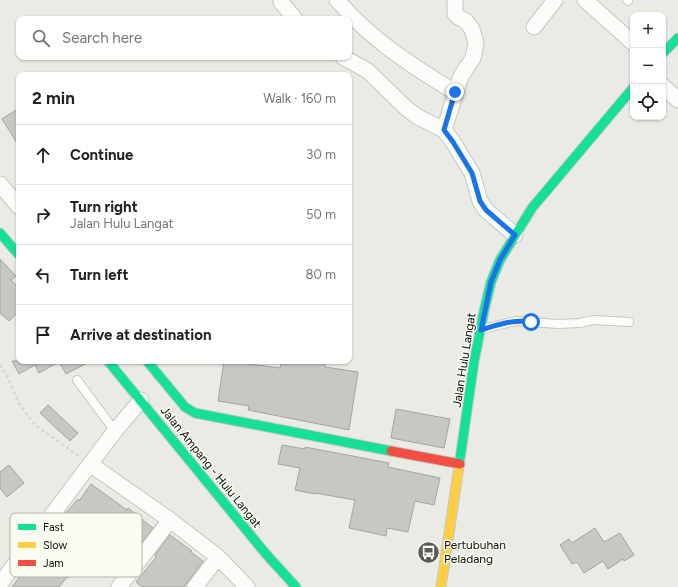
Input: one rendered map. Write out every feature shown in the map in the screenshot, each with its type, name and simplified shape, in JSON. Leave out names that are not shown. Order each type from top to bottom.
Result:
[{"type":"street","points":[[337,0],[350,16]]},
{"type":"street","points":[[444,130],[455,92],[462,76],[473,58],[476,43],[472,29],[466,21],[455,14],[455,0]]},
{"type":"street","points":[[534,26],[555,0]]},
{"type":"street","points":[[585,0],[630,40]]},
{"type":"street","points":[[281,2],[293,16]]},
{"type":"street","points":[[352,17],[411,66],[455,92]]},
{"type":"street","points":[[666,50],[678,38]]},
{"type":"street","points":[[349,60],[368,71],[407,109],[418,117],[444,130],[472,173],[480,201],[486,210],[515,235]]},
{"type":"street","points":[[666,89],[678,100]]},
{"type":"street","name":"Jalan Hulu Langat","points":[[441,587],[474,362],[491,282],[500,260],[532,208],[630,92]]},
{"type":"street","points":[[0,184],[16,203]]},
{"type":"street","points":[[0,233],[16,252]]},
{"type":"street","name":"Jalan Ampang - Hulu Langat","points":[[111,364],[266,554],[296,587]]},
{"type":"street","points":[[150,364],[185,406],[195,413],[460,464]]},
{"type":"street","points":[[53,513],[115,431],[141,400]]},
{"type":"street","points":[[90,464],[170,520],[218,557],[247,587]]},
{"type":"street","points":[[142,558],[170,520]]},
{"type":"street","points":[[195,587],[218,557]]},
{"type":"street","points":[[0,583],[10,570]]},
{"type":"street","points":[[120,587],[127,577]]},
{"type":"lane","points":[[481,330],[499,324],[516,321],[558,324],[580,323],[593,320],[630,322]]},
{"type":"lane","points":[[77,380],[115,431]]},
{"type":"path","points":[[0,365],[20,405],[35,425],[90,464]]},
{"type":"building","points":[[16,110],[16,141],[2,119]]},
{"type":"building","points":[[0,259],[16,276],[11,280],[16,285],[16,314],[9,321],[0,313]]},
{"type":"building","points":[[12,361],[16,361],[16,364],[55,364],[39,373],[35,365],[19,374]]},
{"type":"building","points":[[60,364],[85,364],[66,374]]},
{"type":"building","points":[[224,364],[249,364],[280,368],[281,364],[325,364],[325,367],[358,372],[349,430],[248,410],[249,406],[218,401]]},
{"type":"building","points":[[48,405],[78,433],[70,441],[40,413]]},
{"type":"building","points":[[396,409],[450,419],[444,448],[391,438]]},
{"type":"building","points":[[282,445],[305,449],[305,447],[389,463],[388,467],[440,478],[434,505],[415,501],[408,532],[387,528],[386,536],[349,528],[355,500],[295,490],[300,468],[278,464]]},
{"type":"building","points":[[9,465],[24,483],[7,497],[0,488],[0,472]]},
{"type":"building","points":[[91,484],[127,510],[128,508],[134,513],[66,513],[78,499],[79,501]]},
{"type":"building","points":[[142,519],[153,528],[142,543]]},
{"type":"building","points":[[595,528],[604,542],[620,533],[634,555],[624,561],[623,559],[608,569],[603,561],[584,573],[577,562],[572,564],[560,545],[569,539],[572,543]]},
{"type":"building","points":[[170,535],[203,561],[184,587],[142,587],[136,582],[140,577],[142,577],[142,574],[156,557],[155,555]]},
{"type":"building","points":[[20,577],[67,577],[59,587],[12,587]]},
{"type":"traffic: fast","points":[[666,50],[678,38]]},
{"type":"traffic: fast","points":[[459,466],[474,362],[484,311],[491,282],[500,260],[532,208],[630,92]]},
{"type":"traffic: fast","points":[[0,233],[16,252]]},
{"type":"traffic: fast","points":[[110,364],[266,554],[296,587]]},
{"type":"traffic: fast","points":[[149,364],[185,407],[195,413],[391,451]]},
{"type":"traffic: slow","points":[[441,587],[459,466]]},
{"type":"traffic: jam","points":[[391,451],[460,464]]},
{"type":"place","name":"Pertubuhan Peladang","points":[[428,552]]},
{"type":"route","points":[[455,92],[444,130],[472,173],[480,201],[486,210],[515,235],[500,260],[491,282],[481,330],[499,324],[516,321],[531,322]]}]
